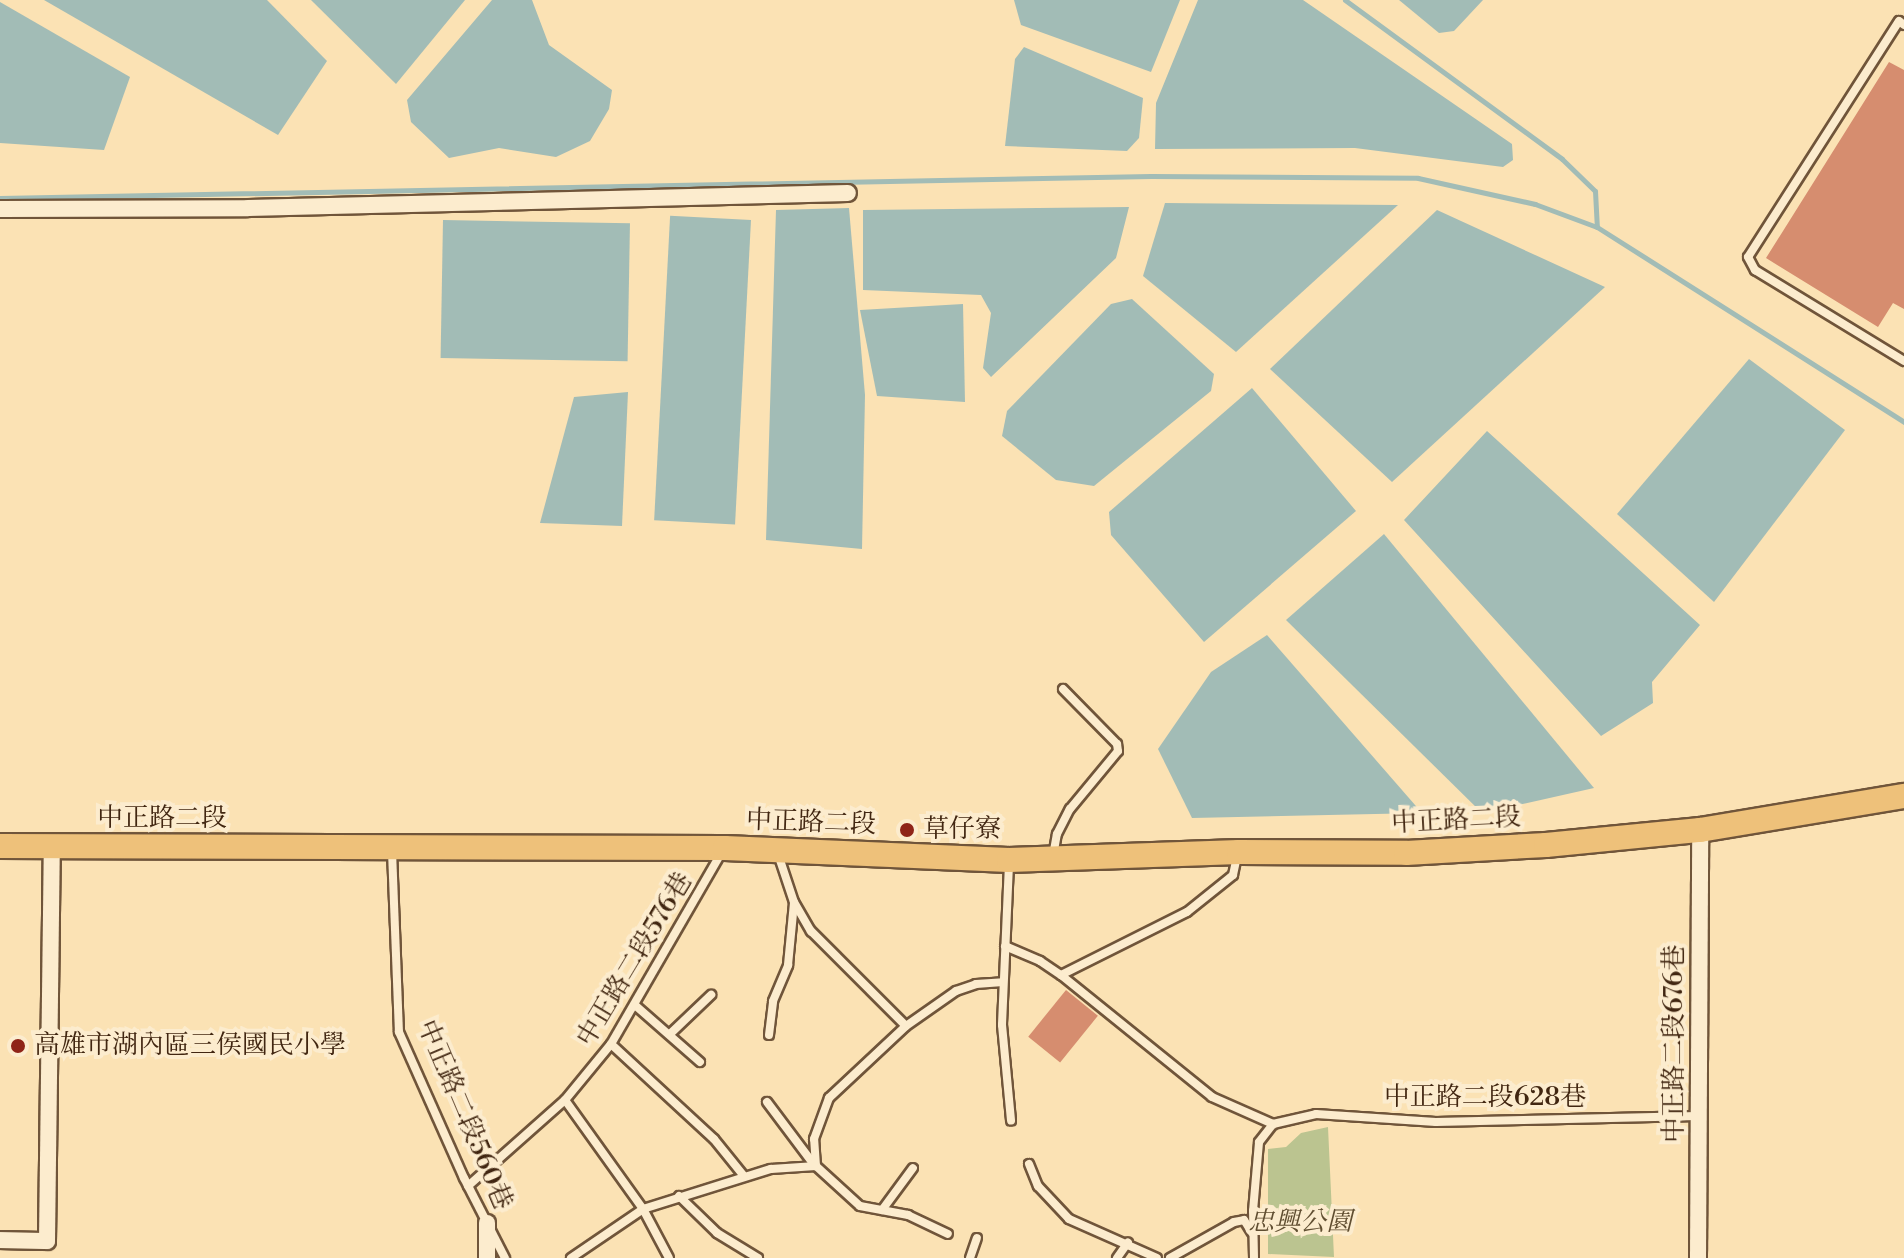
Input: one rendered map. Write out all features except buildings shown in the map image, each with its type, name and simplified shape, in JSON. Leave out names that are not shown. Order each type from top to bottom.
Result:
[{"type":"main road","name":"中正路二段","points":[[0,846],[725,848],[1009,860],[1053,856],[1239,852],[1406,853],[1546,845],[1700,830],[1904,796]]},
{"type":"street","points":[[0,209],[248,208],[848,193]]},
{"type":"street","name":"中正路二段676巷","points":[[1698,1258],[1700,830]]},
{"type":"street","points":[[0,1240],[47,1241],[52,847]]},
{"type":"street","name":"中正路二段560巷","points":[[487,1223],[487,1258]]},
{"type":"lane","points":[[1904,25],[1899,21],[1748,257],[1755,270],[1904,361]]},
{"type":"lane","points":[[1053,856],[1057,834],[1070,809],[1118,751],[1117,744],[1063,689]]},
{"type":"lane","name":"中正路二段560巷","points":[[392,848],[399,1032],[487,1223]]},
{"type":"lane","name":"中正路二段576巷","points":[[468,1186],[565,1100],[611,1044],[636,1006],[725,848]]},
{"type":"lane","points":[[777,849],[794,902],[811,931],[906,1026]]},
{"type":"lane","points":[[1061,975],[1187,912],[1233,875],[1239,852]]},
{"type":"lane","points":[[1009,860],[1002,1025],[1011,1121]]},
{"type":"lane","points":[[769,1035],[773,1001],[788,965],[794,902]]},
{"type":"lane","points":[[1005,946],[1040,961],[1061,975],[1212,1097],[1273,1124],[1259,1142],[1254,1258]]},
{"type":"lane","points":[[816,1166],[814,1139],[825,1105],[906,1026],[964,987],[1003,982]]},
{"type":"lane","points":[[670,1034],[711,995]]},
{"type":"lane","points":[[636,1006],[700,1062]]},
{"type":"lane","points":[[611,1044],[714,1139],[743,1175]]},
{"type":"lane","points":[[565,1100],[643,1209],[669,1258]]},
{"type":"lane","points":[[767,1102],[816,1166],[860,1206],[908,1215],[948,1234]]},
{"type":"lane","name":"中正路二段628巷","points":[[1273,1124],[1316,1114],[1436,1122],[1699,1116]]},
{"type":"lane","points":[[1029,1164],[1038,1186],[1063,1214],[1074,1222],[1128,1242],[1157,1258]]},
{"type":"lane","points":[[571,1258],[643,1209],[743,1175],[771,1169],[816,1166]]},
{"type":"lane","points":[[882,1210],[913,1168]]},
{"type":"lane","points":[[679,1196],[717,1233],[758,1258]]},
{"type":"lane","points":[[1170,1258],[1234,1222],[1244,1220],[1254,1237]]},
{"type":"lane","points":[[487,1223],[505,1258]]},
{"type":"lane","points":[[970,1258],[977,1238]]},
{"type":"lane","points":[[1117,1258],[1128,1242]]},
{"type":"green space","name":"忠興公園","points":[[1328,1127],[1334,1257],[1268,1254],[1268,1149],[1286,1147],[1301,1133]]},
{"type":"water","points":[[44,0],[267,0],[327,61],[278,135]]},
{"type":"water","points":[[311,0],[465,0],[396,84]]},
{"type":"water","points":[[492,0],[532,0],[549,45],[612,90],[609,109],[590,141],[556,157],[499,148],[449,158],[411,122],[407,100]]},
{"type":"water","points":[[1014,0],[1180,0],[1151,72],[1021,25]]},
{"type":"water","points":[[1198,0],[1303,0],[1512,144],[1513,160],[1503,167],[1355,148],[1155,149],[1156,103]]},
{"type":"water","points":[[1399,0],[1483,0],[1454,31],[1439,33]]},
{"type":"water","points":[[0,2],[130,77],[104,150],[0,143]]},
{"type":"water","points":[[1024,47],[1143,98],[1139,138],[1127,151],[1005,146],[1015,59]]},
{"type":"water","points":[[1165,203],[1398,205],[1236,352],[1143,276]]},
{"type":"water","points":[[1129,207],[1116,258],[991,377],[983,368],[991,313],[981,295],[863,290],[863,210]]},
{"type":"water","points":[[849,208],[865,395],[862,549],[766,540],[776,210]]},
{"type":"water","points":[[1437,210],[1605,287],[1392,482],[1270,369]]},
{"type":"water","points":[[670,216],[751,220],[735,525],[654,520]]},
{"type":"water","points":[[443,220],[630,223],[628,361],[441,358]]},
{"type":"water","points":[[1132,299],[1214,374],[1211,391],[1094,486],[1056,480],[1002,436],[1007,411],[1111,304]]},
{"type":"water","points":[[963,304],[965,402],[877,396],[860,310]]},
{"type":"water","points":[[1749,359],[1845,430],[1714,602],[1617,514]]},
{"type":"water","points":[[1252,388],[1356,511],[1204,642],[1111,535],[1109,512]]},
{"type":"water","points":[[628,392],[622,526],[540,523],[574,397]]},
{"type":"water","points":[[1487,431],[1700,625],[1652,682],[1653,703],[1601,736],[1404,520]]},
{"type":"water","points":[[1384,534],[1594,788],[1482,813],[1286,620]]},
{"type":"water","points":[[1267,635],[1422,813],[1192,818],[1158,749],[1211,672]]},
{"type":"waterway","points":[[1345,0],[1562,159],[1595,191],[1597,227]]},
{"type":"waterway","points":[[0,198],[1151,176],[1418,178],[1535,204],[1597,227],[1904,422]]},
{"type":"place","name":"草仔寮","points":[[907,830]]},
{"type":"place","name":"高雄市湖內區三侯國民小學","points":[[18,1046]]}]
